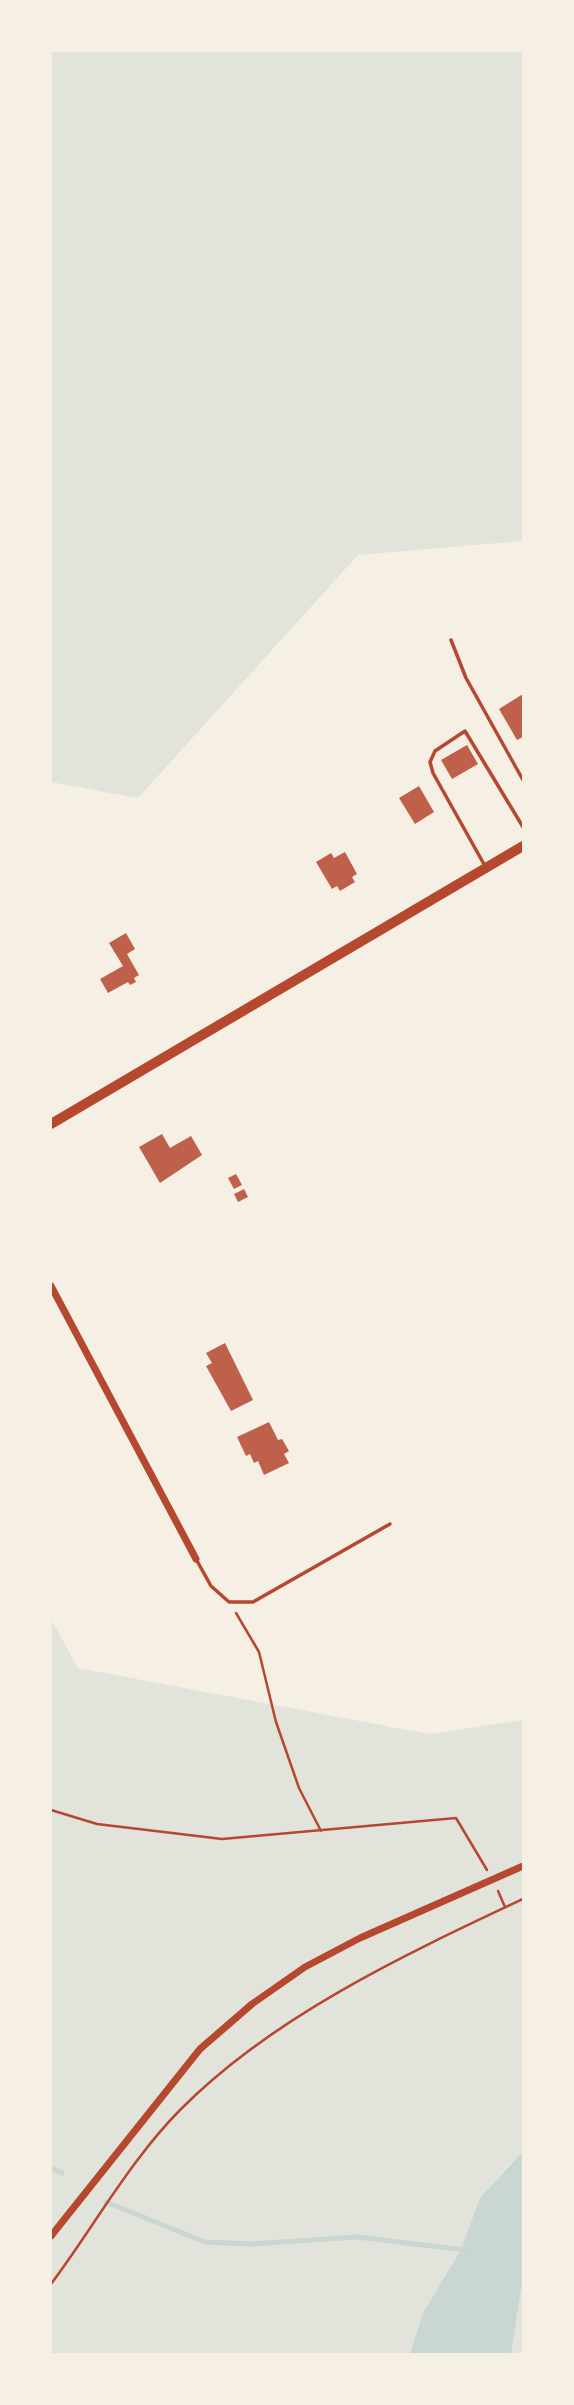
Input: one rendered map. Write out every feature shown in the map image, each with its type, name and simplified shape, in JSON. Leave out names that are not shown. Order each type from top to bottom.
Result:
[{"type":"street","points":[[51,1124],[523,846]]},
{"type":"street","points":[[51,1286],[195,1559]]},
{"type":"street","points":[[51,2236],[200,2049],[252,2004],[305,1967],[360,1938],[523,1866]]},
{"type":"lane","points":[[451,640],[466,678],[523,780]]},
{"type":"lane","points":[[486,868],[433,773],[430,762],[435,751],[465,731],[523,827]]},
{"type":"lane","points":[[195,1559],[211,1586],[229,1602],[253,1602],[390,1524]]},
{"type":"path","points":[[229,1602],[259,1652],[276,1722],[295,1777],[321,1831]]},
{"type":"path","points":[[51,1810],[97,1824],[222,1839],[456,1818],[505,1907]]},
{"type":"path","points":[[51,2284],[183,2107],[286,2024],[321,2001],[523,1899]]},
{"type":"shaded area","points":[[51,51],[523,51],[523,541],[358,555],[138,798],[51,782]]},
{"type":"shaded area","points":[[51,1619],[78,1668],[429,1734],[523,1720],[523,2354],[51,2354]]},
{"type":"shaded area","points":[[523,2152],[523,2275],[511,2354],[410,2354],[423,2313],[461,2250],[480,2198]]},
{"type":"building","points":[[523,694],[523,737],[517,740],[499,709]]},
{"type":"building","points":[[467,745],[478,764],[452,779],[441,760]]},
{"type":"building","points":[[419,786],[434,812],[415,824],[399,798]]},
{"type":"building","points":[[345,852],[357,874],[352,877],[355,882],[340,891],[337,886],[332,889],[316,862],[331,853],[334,858]]},
{"type":"building","points":[[126,933],[135,949],[127,954],[139,975],[134,978],[136,982],[130,985],[128,982],[108,993],[100,979],[123,966],[109,943]]},
{"type":"building","points":[[162,1134],[170,1148],[191,1136],[202,1155],[160,1183],[139,1147]]},
{"type":"building","points":[[236,1174],[242,1185],[234,1189],[228,1178]]},
{"type":"building","points":[[244,1189],[248,1197],[238,1202],[234,1194]]},
{"type":"building","points":[[225,1343],[253,1400],[231,1411],[206,1366],[212,1363],[206,1353]]},
{"type":"building","points":[[269,1422],[278,1440],[282,1439],[289,1451],[284,1454],[289,1463],[264,1475],[258,1461],[254,1463],[250,1454],[246,1456],[237,1437]]},
{"type":"waterway","points":[[51,2168],[62,2173]]},
{"type":"waterway","points":[[106,2202],[205,2242],[251,2244],[357,2237],[465,2250]]}]
